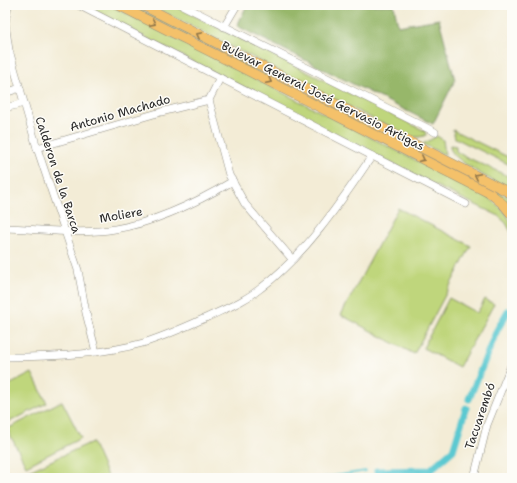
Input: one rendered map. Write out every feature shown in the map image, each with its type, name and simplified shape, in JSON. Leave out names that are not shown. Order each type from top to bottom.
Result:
[{"type":"main road","name":"Bulevar General José Gervasio Artigas","points":[[118,5],[491,194],[503,204],[512,215]]},
{"type":"main road","name":"Bulevar General José Gervasio Artigas","points":[[142,5],[512,194]]},
{"type":"street","name":"Calderon de la Barca","points":[[8,5],[5,23],[9,50],[37,148],[78,270],[86,313],[96,352]]},
{"type":"street","points":[[78,5],[466,204]]},
{"type":"street","name":"Bulevar General José Gervasio Artigas","points":[[182,5],[435,132]]},
{"type":"street","points":[[224,27],[237,5]]},
{"type":"street","points":[[220,78],[209,100],[229,176],[245,204],[292,259]]},
{"type":"street","points":[[5,93],[20,88]]},
{"type":"street","name":"Antonio Machado","points":[[37,148],[161,112],[209,100]]},
{"type":"street","points":[[5,108],[24,103]]},
{"type":"street","points":[[5,357],[38,357],[96,352],[143,343],[245,300],[262,287],[313,238],[372,156]]},
{"type":"street","name":"Moliere","points":[[5,228],[114,230],[157,219],[199,201],[232,181]]},
{"type":"street","name":"Tacuarembó","points":[[474,478],[487,425],[512,363]]},
{"type":"green space","points":[[82,5],[110,5],[488,197],[502,209],[508,217],[512,227],[512,234],[506,223],[497,215],[434,185]]},
{"type":"green space","points":[[128,5],[132,5],[512,199],[512,209]]},
{"type":"green space","points":[[150,5],[173,5],[425,131],[426,135],[420,137],[409,136],[381,123]]},
{"type":"green space","points":[[247,5],[394,5],[398,26],[439,19],[455,80],[433,124],[237,26]]},
{"type":"green space","points":[[453,130],[512,159],[512,166],[455,138]]},
{"type":"green space","points":[[437,136],[443,140],[445,155],[423,144]]},
{"type":"green space","points":[[450,145],[456,146],[456,151],[462,155],[512,178],[512,191],[465,164],[451,151]]},
{"type":"green space","points":[[398,208],[471,246],[414,354],[341,315]]},
{"type":"green space","points":[[449,298],[477,313],[485,299],[494,304],[459,367],[423,348]]},
{"type":"green space","points":[[32,373],[47,403],[5,424],[5,387]]},
{"type":"green space","points":[[62,401],[81,438],[26,466],[7,429]]},
{"type":"green space","points":[[92,442],[108,478],[19,478],[18,476]]},
{"type":"waterway","points":[[469,399],[497,330],[508,311]]},
{"type":"waterway","points":[[377,471],[430,470],[453,450],[466,408]]},
{"type":"waterway","points":[[322,478],[366,471]]}]
